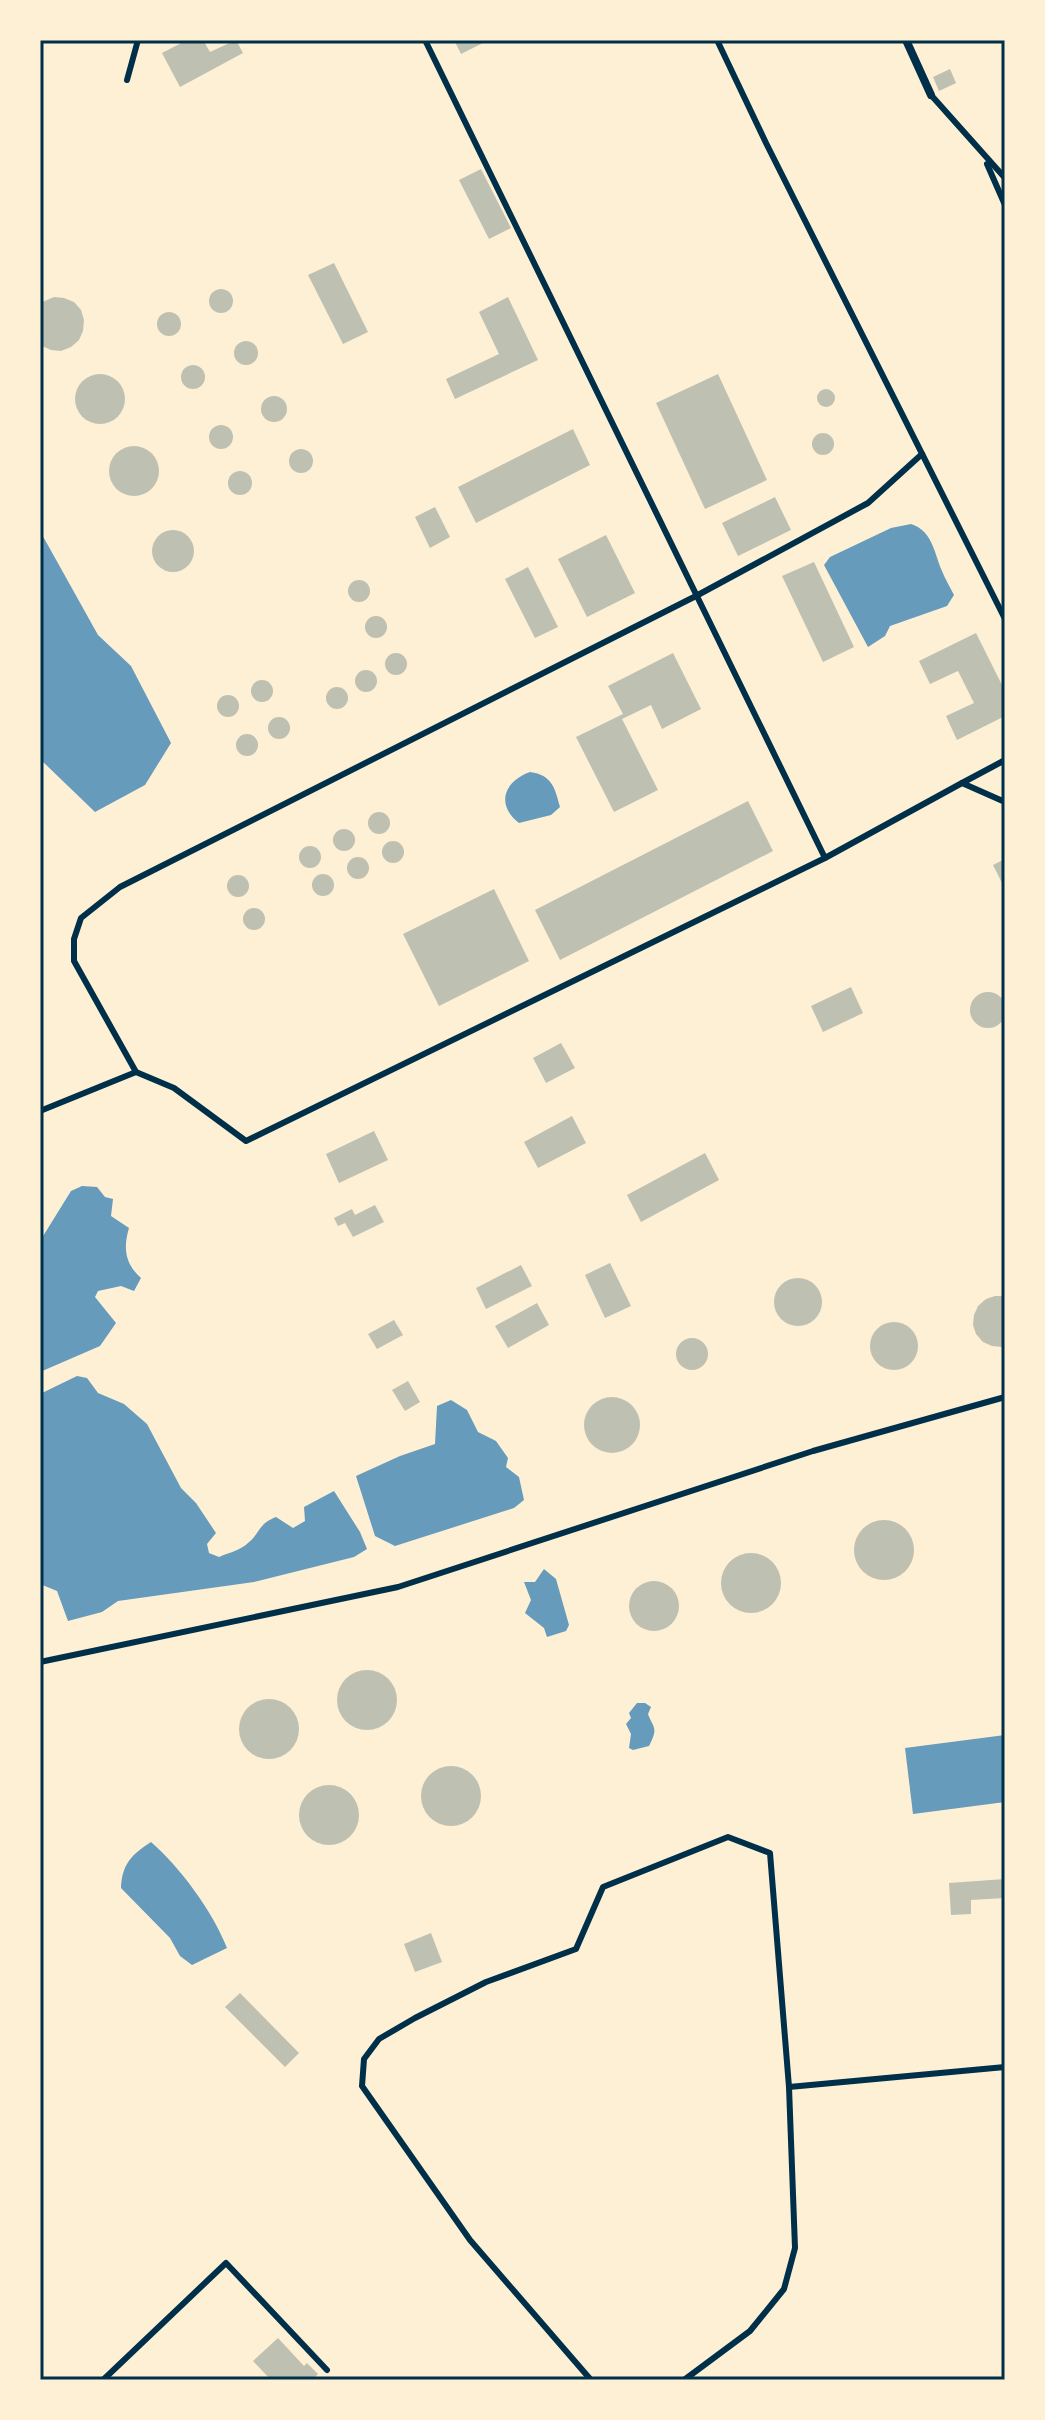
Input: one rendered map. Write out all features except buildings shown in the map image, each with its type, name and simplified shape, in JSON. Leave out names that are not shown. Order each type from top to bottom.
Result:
[{"type":"street","points":[[906,40],[931,95]]},
{"type":"lane","points":[[127,80],[138,40]]},
{"type":"lane","points":[[425,40],[825,858]]},
{"type":"lane","points":[[717,40],[1005,619]]},
{"type":"lane","points":[[931,95],[1005,178]]},
{"type":"lane","points":[[985,157],[1005,205]]},
{"type":"lane","points":[[922,454],[868,503],[696,596],[120,887],[81,918],[74,939],[74,961],[136,1072],[174,1088],[246,1141],[825,858],[1005,760]]},
{"type":"lane","points":[[962,783],[1005,802]]},
{"type":"lane","points":[[40,1111],[136,1072]]},
{"type":"lane","points":[[40,1662],[398,1587],[813,1451],[1005,1397]]},
{"type":"lane","points":[[591,2380],[470,2240],[362,2086],[364,2059],[379,2039],[415,2018],[486,1982],[576,1949],[603,1887],[728,1837],[770,1853],[789,2087],[795,2248],[784,2289],[750,2331],[684,2380]]},
{"type":"lane","points":[[789,2087],[1005,2067]]},
{"type":"lane","points":[[103,2380],[226,2263],[327,2370]]},
{"type":"water","points":[[911,524],[928,537],[954,595],[947,606],[890,626],[885,636],[868,647],[824,565],[830,557],[891,528]]},
{"type":"water","points":[[40,531],[98,635],[131,666],[171,743],[145,785],[95,812],[40,759]]},
{"type":"water","points":[[530,772],[548,779],[560,807],[551,815],[519,823],[507,809],[506,794],[514,782]]},
{"type":"water","points":[[82,1186],[97,1187],[105,1197],[113,1199],[111,1216],[129,1228],[127,1255],[141,1278],[134,1291],[121,1286],[98,1291],[95,1297],[116,1323],[100,1346],[40,1372],[40,1241],[71,1191]]},
{"type":"water","points":[[77,1376],[87,1378],[98,1393],[124,1404],[147,1424],[181,1488],[196,1503],[216,1533],[207,1544],[209,1553],[219,1557],[242,1548],[266,1522],[276,1517],[293,1528],[305,1521],[304,1507],[334,1491],[367,1549],[354,1557],[254,1582],[118,1601],[102,1612],[68,1621],[57,1591],[40,1584],[40,1394]]},
{"type":"water","points":[[451,1400],[467,1410],[478,1432],[496,1441],[508,1458],[506,1467],[519,1477],[524,1500],[514,1508],[395,1546],[375,1536],[356,1476],[435,1444],[437,1406]]},
{"type":"water","points":[[544,1569],[556,1579],[569,1625],[566,1631],[547,1637],[544,1628],[525,1613],[531,1600],[524,1582],[535,1582]]},
{"type":"water","points":[[637,1703],[651,1707],[648,1714],[654,1731],[649,1746],[633,1750],[629,1748],[631,1734],[626,1724],[631,1718],[629,1713]]},
{"type":"water","points":[[1005,1735],[1005,1802],[913,1814],[905,1748]]},
{"type":"water","points":[[151,1842],[195,1891],[227,1948],[192,1965],[180,1956],[170,1938],[121,1888],[123,1872],[129,1860]]}]
